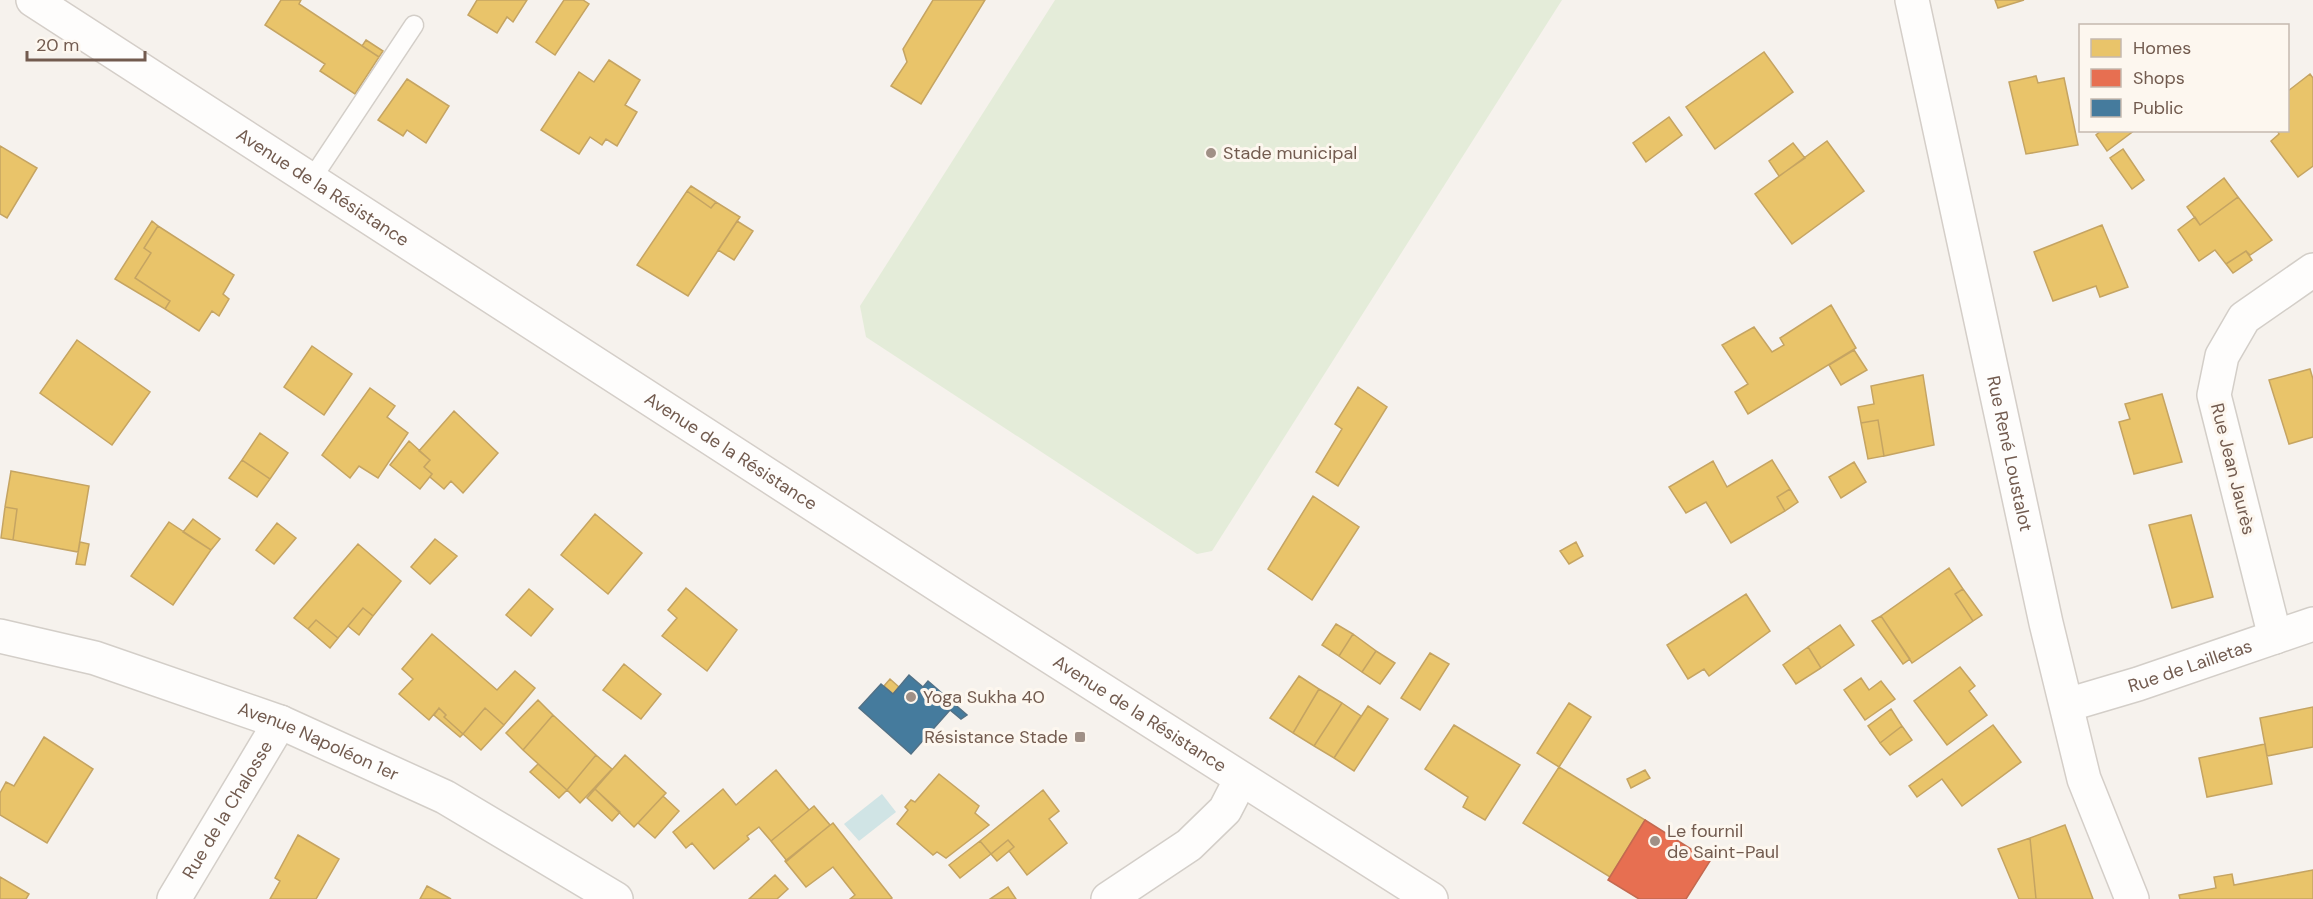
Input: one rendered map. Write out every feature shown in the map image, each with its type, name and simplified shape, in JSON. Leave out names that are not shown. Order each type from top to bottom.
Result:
[{"type":"street","name":"Avenue de la Résistance","points":[[33,0],[1241,779],[1431,899]]},
{"type":"street","name":"Rue René Loustalot","points":[[1912,0],[2046,623],[2084,779],[2132,899]]},
{"type":"street","name":"Rue Jean Jaurès","points":[[2275,637],[2214,395],[2222,356],[2244,318],[2313,270]]},
{"type":"street","name":"Rue de Lailletas","points":[[2067,705],[2139,684],[2313,624]]},
{"type":"street","name":"Avenue Napoléon 1er","points":[[0,636],[95,658],[280,722],[445,797],[616,899]]},
{"type":"street","name":"Rue de la Chalosse","points":[[174,899],[280,722]]},
{"type":"street","points":[[1108,899],[1190,845],[1225,810],[1241,779]]},
{"type":"lane","points":[[312,180],[414,25]]},
{"type":"green space","name":"Stade municipal","points":[[1055,0],[1562,0],[1212,551],[1197,554],[866,337],[860,306]]},
{"type":"shaded area","points":[[882,794],[896,812],[859,841],[844,824]]},
{"type":"building: Homes","points":[[281,0],[301,0],[299,4],[379,57],[355,94],[320,71],[325,64],[265,25]]},
{"type":"building: Homes","points":[[477,0],[527,0],[513,22],[507,17],[497,33],[468,15]]},
{"type":"building: Homes","points":[[564,0],[583,0],[589,4],[555,55],[536,42]]},
{"type":"building: Homes","points":[[933,0],[985,0],[921,104],[891,86],[907,62],[903,49]]},
{"type":"building: Homes","points":[[1995,0],[2024,0],[1998,8]]},
{"type":"building: Homes","points":[[366,40],[383,51],[379,57],[362,46]]},
{"type":"building: Homes","points":[[1764,52],[1793,92],[1715,149],[1686,107]]},
{"type":"building: Homes","points":[[609,60],[640,80],[625,105],[637,112],[617,146],[606,139],[602,145],[590,137],[579,154],[541,130],[579,72],[594,82]]},
{"type":"building: Homes","points":[[2310,74],[2313,78],[2313,166],[2298,177],[2271,141],[2279,134],[2278,132],[2289,132],[2289,90]]},
{"type":"building: Homes","points":[[2036,76],[2038,83],[2064,78],[2078,145],[2026,154],[2009,82]]},
{"type":"building: Homes","points":[[407,79],[449,106],[426,143],[407,130],[403,136],[378,120]]},
{"type":"building: Homes","points":[[1669,117],[1682,135],[1646,162],[1633,143]]},
{"type":"building: Homes","points":[[2100,132],[2132,132],[2107,151],[2096,135]]},
{"type":"building: Homes","points":[[1827,141],[1864,191],[1792,244],[1755,194]]},
{"type":"building: Homes","points":[[1793,143],[1805,158],[1779,176],[1769,161]]},
{"type":"building: Homes","points":[[0,146],[37,168],[7,218],[0,214]]},
{"type":"building: Homes","points":[[2123,149],[2144,180],[2132,189],[2110,158]]},
{"type":"building: Homes","points":[[2224,178],[2238,197],[2200,225],[2187,207]]},
{"type":"building: Homes","points":[[691,186],[716,202],[711,208],[687,191]]},
{"type":"building: Homes","points":[[687,191],[711,208],[716,202],[740,217],[688,296],[637,265]]},
{"type":"building: Homes","points":[[2238,197],[2272,240],[2250,255],[2246,251],[2226,264],[2215,250],[2199,261],[2178,230],[2195,217],[2200,225]]},
{"type":"building: Homes","points":[[152,221],[158,226],[144,248],[151,253],[135,278],[170,301],[165,309],[115,279]]},
{"type":"building: Homes","points":[[737,221],[753,231],[734,260],[718,250]]},
{"type":"building: Homes","points":[[2102,225],[2128,287],[2100,297],[2096,286],[2053,301],[2034,252]]},
{"type":"building: Homes","points":[[158,226],[234,275],[223,294],[229,299],[219,316],[212,311],[199,331],[165,309],[170,301],[135,278],[151,253],[144,248]]},
{"type":"building: Homes","points":[[2246,251],[2252,260],[2233,273],[2226,264]]},
{"type":"building: Homes","points":[[1831,305],[1856,348],[1748,414],[1735,392],[1748,384],[1722,345],[1754,327],[1772,352],[1784,345],[1780,338]]},
{"type":"building: Homes","points":[[77,340],[150,392],[112,445],[40,393]]},
{"type":"building: Homes","points":[[312,346],[352,374],[324,415],[284,387]]},
{"type":"building: Homes","points":[[1854,350],[1867,370],[1841,385],[1829,365]]},
{"type":"building: Homes","points":[[2310,369],[2313,379],[2313,437],[2289,444],[2269,380]]},
{"type":"building: Homes","points":[[1923,375],[1934,445],[1884,456],[1878,420],[1861,423],[1858,407],[1874,404],[1871,386]]},
{"type":"building: Homes","points":[[1358,387],[1387,407],[1338,486],[1316,472],[1342,429],[1335,424]]},
{"type":"building: Homes","points":[[370,388],[395,406],[387,417],[408,433],[378,478],[359,466],[350,478],[322,455]]},
{"type":"building: Homes","points":[[2162,394],[2182,462],[2134,474],[2119,422],[2130,419],[2125,404]]},
{"type":"building: Homes","points":[[454,411],[498,453],[463,493],[451,481],[444,489],[430,477],[432,474],[424,467],[430,460],[419,451]]},
{"type":"building: Homes","points":[[1878,420],[1884,456],[1868,459],[1861,423]]},
{"type":"building: Homes","points":[[260,433],[288,453],[270,479],[242,460]]},
{"type":"building: Homes","points":[[409,441],[430,460],[424,467],[432,474],[420,489],[390,465]]},
{"type":"building: Homes","points":[[242,460],[270,479],[257,497],[229,478]]},
{"type":"building: Homes","points":[[1772,460],[1790,489],[1777,497],[1785,511],[1731,543],[1706,502],[1686,513],[1669,487],[1713,461],[1727,487]]},
{"type":"building: Homes","points":[[1854,462],[1866,482],[1841,498],[1829,477]]},
{"type":"building: Homes","points":[[11,471],[89,486],[78,552],[13,540],[17,509],[5,507]]},
{"type":"building: Homes","points":[[1790,489],[1798,502],[1785,511],[1777,497]]},
{"type":"building: Homes","points":[[1313,496],[1359,527],[1312,600],[1268,569]]},
{"type":"building: Homes","points":[[5,507],[17,509],[13,540],[1,538]]},
{"type":"building: Homes","points":[[595,514],[642,553],[608,594],[561,555]]},
{"type":"building: Homes","points":[[2191,515],[2213,597],[2172,608],[2149,525]]},
{"type":"building: Homes","points":[[193,519],[220,539],[211,550],[183,532]]},
{"type":"building: Homes","points":[[169,522],[211,550],[173,605],[131,576]]},
{"type":"building: Homes","points":[[277,523],[296,538],[274,564],[256,550]]},
{"type":"building: Homes","points":[[435,539],[457,556],[430,584],[411,567]]},
{"type":"building: Homes","points":[[80,542],[89,544],[85,565],[76,564]]},
{"type":"building: Homes","points":[[1576,542],[1583,556],[1569,564],[1560,551]]},
{"type":"building: Homes","points":[[358,544],[401,581],[373,616],[363,608],[338,638],[316,620],[308,629],[294,618]]},
{"type":"building: Homes","points":[[1949,568],[1963,589],[1955,594],[1973,621],[1912,663],[1881,616]]},
{"type":"building: Homes","points":[[686,588],[737,630],[707,671],[662,636],[677,618],[668,610]]},
{"type":"building: Homes","points":[[529,589],[553,609],[531,636],[506,615]]},
{"type":"building: Homes","points":[[1963,589],[1982,615],[1973,621],[1955,594]]},
{"type":"building: Homes","points":[[1746,594],[1770,631],[1709,676],[1704,669],[1688,679],[1667,645]]},
{"type":"building: Homes","points":[[363,608],[373,616],[359,635],[348,626]]},
{"type":"building: Homes","points":[[1881,616],[1910,659],[1903,664],[1872,621]]},
{"type":"building: Homes","points":[[316,620],[338,638],[330,648],[308,629]]},
{"type":"building: Homes","points":[[1336,624],[1353,634],[1339,656],[1322,645]]},
{"type":"building: Homes","points":[[1840,625],[1854,645],[1821,668],[1808,647]]},
{"type":"building: Homes","points":[[432,634],[497,690],[515,671],[535,688],[504,725],[485,708],[463,734],[444,717],[446,715],[439,708],[429,720],[399,694],[413,679],[402,669]]},
{"type":"building: Homes","points":[[1353,634],[1376,651],[1362,672],[1339,656]]},
{"type":"building: Homes","points":[[1808,647],[1821,668],[1796,684],[1783,665]]},
{"type":"building: Homes","points":[[1376,651],[1395,663],[1380,684],[1362,672]]},
{"type":"building: Homes","points":[[1430,653],[1449,664],[1420,710],[1401,698]]},
{"type":"building: Homes","points":[[624,664],[661,694],[641,719],[603,690]]},
{"type":"building: Homes","points":[[1960,667],[1975,686],[1969,691],[1987,715],[1947,745],[1914,701]]},
{"type":"building: Homes","points":[[1299,676],[1319,689],[1293,733],[1270,718]]},
{"type":"building: Homes","points":[[1861,678],[1869,690],[1881,681],[1895,699],[1865,720],[1844,690]]},
{"type":"building: Homes","points":[[890,679],[899,687],[893,694],[884,686]]},
{"type":"building: Homes","points":[[1319,689],[1342,703],[1314,746],[1293,733]]},
{"type":"building: Homes","points":[[538,700],[553,715],[523,750],[506,733]]},
{"type":"building: Homes","points":[[1342,703],[1361,716],[1334,758],[1314,746]]},
{"type":"building: Homes","points":[[1569,703],[1591,717],[1559,767],[1537,753]]},
{"type":"building: Homes","points":[[1368,706],[1388,719],[1354,771],[1334,758]]},
{"type":"building: Homes","points":[[2313,707],[2313,747],[2267,756],[2260,718]]},
{"type":"building: Homes","points":[[439,708],[446,715],[444,717],[463,734],[460,737],[434,715]]},
{"type":"building: Homes","points":[[485,708],[504,725],[481,750],[463,734]]},
{"type":"building: Homes","points":[[1891,709],[1902,726],[1880,743],[1868,726]]},
{"type":"building: Homes","points":[[553,715],[596,755],[567,790],[523,750]]},
{"type":"building: Homes","points":[[1454,725],[1520,765],[1485,820],[1463,807],[1468,797],[1425,769]]},
{"type":"building: Homes","points":[[1993,725],[2021,762],[1962,806],[1942,779],[1917,797],[1909,786]]},
{"type":"building: Homes","points":[[1902,726],[1912,740],[1890,755],[1880,743]]},
{"type":"building: Homes","points":[[44,737],[93,769],[47,843],[0,815],[0,793],[6,782],[14,786]]},
{"type":"building: Homes","points":[[2265,744],[2272,784],[2207,797],[2199,758]]},
{"type":"building: Homes","points":[[596,755],[612,769],[580,803],[567,790]]},
{"type":"building: Homes","points":[[625,755],[666,793],[634,827],[595,789]]},
{"type":"building: Homes","points":[[538,764],[567,790],[559,798],[530,772]]},
{"type":"building: Homes","points":[[1559,767],[1645,820],[1610,877],[1523,823]]},
{"type":"building: Homes","points":[[776,770],[809,810],[771,841],[759,827],[747,836],[749,839],[714,869],[692,843],[686,848],[673,832],[723,789],[736,805]]},
{"type":"building: Homes","points":[[1645,770],[1650,778],[1631,788],[1627,779]]},
{"type":"building: Homes","points":[[939,774],[979,806],[975,813],[989,825],[946,858],[937,852],[933,855],[897,824],[908,810],[905,807],[911,800],[915,802]]},
{"type":"building: Homes","points":[[595,789],[620,812],[612,821],[587,798]]},
{"type":"building: Homes","points":[[1043,790],[1059,811],[1049,819],[1067,843],[1027,875],[1009,851],[1014,847],[1008,840],[991,854],[980,841]]},
{"type":"building: Homes","points":[[663,796],[679,811],[655,838],[638,823]]},
{"type":"building: Homes","points":[[814,806],[830,825],[787,861],[771,841]]},
{"type":"building: Homes","points":[[833,823],[892,898],[850,899],[855,895],[833,867],[806,887],[785,861]]},
{"type":"building: Homes","points":[[2065,825],[2093,899],[2036,899],[2030,838]]},
{"type":"building: Homes","points":[[298,835],[339,859],[316,899],[270,899],[280,881],[275,878]]},
{"type":"building: Homes","points":[[2030,838],[2036,899],[2019,899],[1998,849]]},
{"type":"building: Homes","points":[[1008,840],[1014,847],[997,861],[991,854]]},
{"type":"building: Homes","points":[[980,841],[991,854],[960,878],[949,865]]},
{"type":"building: Homes","points":[[2313,870],[2313,899],[2180,899],[2179,895],[2216,888],[2214,877],[2232,874],[2234,885]]},
{"type":"building: Homes","points":[[775,875],[788,889],[777,899],[749,899]]},
{"type":"building: Homes","points":[[0,877],[29,894],[26,899],[0,899]]},
{"type":"building: Homes","points":[[427,886],[451,899],[420,899]]},
{"type":"building: Homes","points":[[1008,887],[1016,899],[990,899]]},
{"type":"building: Shops","name":"Le fournil de Saint-Paul","points":[[1645,820],[1710,861],[1686,899],[1639,899],[1608,880]]},
{"type":"building: Public","points":[[909,675],[923,687],[928,681],[967,715],[961,719],[950,710],[911,754],[859,708],[881,684],[893,694]]},
{"type":"place","name":"Stade municipal","points":[[1211,153]]},
{"type":"place","name":"Yoga Sukha 40","points":[[911,697]]},
{"type":"place","name":"Résistance Stade","points":[[1080,737]]},
{"type":"place","name":"Le fournil de Saint-Paul","points":[[1655,841]]}]
